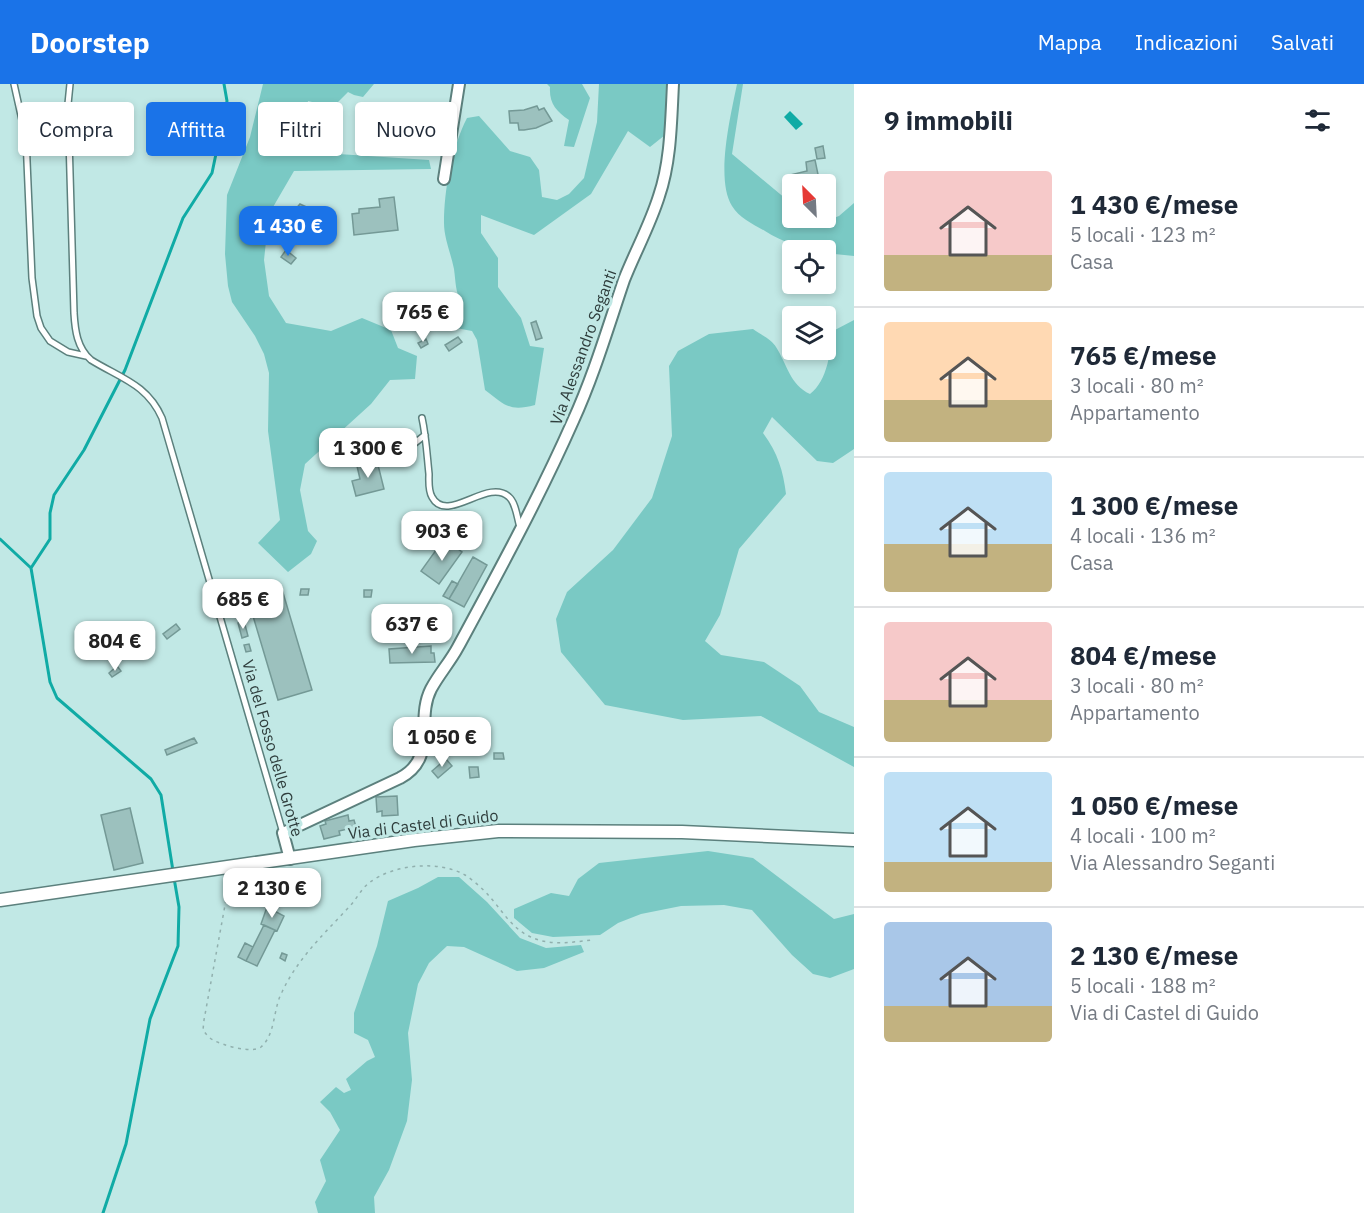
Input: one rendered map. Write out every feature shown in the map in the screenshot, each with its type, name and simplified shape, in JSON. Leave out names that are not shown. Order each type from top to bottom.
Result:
[{"type":"street","points":[[444,179],[459,84]]},
{"type":"street","name":"Via Alessandro Seganti","points":[[283,833],[400,778],[414,768],[423,750],[426,703],[430,691],[458,648],[520,529],[585,393],[628,269],[658,199],[664,176],[670,130],[673,84]]},
{"type":"street","name":"Via di Castel di Guido","points":[[0,900],[414,840],[514,830],[682,832],[854,840]]},
{"type":"street","name":"Via del Fosso delle Grotte","points":[[283,833],[290,859]]},
{"type":"lane","name":"Via del Fosso delle Grotte","points":[[14,84],[26,138],[32,278],[41,328],[50,341],[68,352],[86,356],[141,389],[151,399],[162,418],[283,833]]},
{"type":"lane","points":[[70,84],[68,104],[74,313],[78,339],[86,356]]},
{"type":"lane","points":[[422,418],[430,493],[436,503],[447,507],[497,491],[504,493],[511,500],[520,529]]},
{"type":"lane","points":[[396,458],[425,435]]},
{"type":"path","points":[[232,867],[204,1030],[211,1040],[240,1049],[252,1050],[261,1047],[270,1033],[280,994],[297,964],[368,883],[402,869],[420,866],[443,868],[465,875],[488,894],[518,930],[537,940],[554,944],[593,940]]},
{"type":"shaded area","points":[[263,84],[374,84],[363,97],[348,92],[338,102],[259,102]]},
{"type":"shaded area","points":[[547,84],[582,84],[590,98],[574,147],[564,146],[569,120],[554,106],[550,87]]},
{"type":"shaded area","points":[[599,84],[666,84],[665,135],[650,147],[628,131],[591,194],[534,235],[481,215],[481,233],[498,258],[498,287],[521,318],[530,346],[544,348],[535,405],[519,408],[508,406],[485,390],[477,340],[472,331],[456,328],[452,320],[462,305],[444,229],[445,197],[453,156],[457,156],[457,143],[467,118],[479,116],[510,151],[530,157],[539,170],[542,197],[557,200],[569,194],[584,178],[597,122]]},
{"type":"shaded area","points":[[737,84],[743,84],[732,154],[782,196],[782,228],[836,228],[836,217],[854,203],[854,256],[836,254],[836,240],[782,240],[738,214],[727,194],[725,180],[728,129]]},
{"type":"shaded area","points":[[258,104],[258,156],[343,154],[429,160],[431,169],[294,171],[269,214],[264,260],[269,296],[286,323],[331,331],[362,318],[391,330],[398,348],[417,356],[415,379],[390,380],[371,404],[305,464],[300,490],[308,531],[317,541],[311,554],[288,572],[258,543],[280,520],[268,431],[269,373],[264,354],[255,336],[232,302],[225,254],[227,195],[242,156],[246,156],[246,147]]},
{"type":"shaded area","points":[[790,111],[803,124],[796,130],[784,117]]},
{"type":"shaded area","points":[[854,320],[854,449],[833,463],[817,461],[772,417],[763,433],[779,462],[786,494],[739,549],[720,615],[705,641],[721,655],[764,662],[800,686],[819,712],[854,727],[854,767],[761,716],[683,720],[605,705],[561,652],[556,619],[567,592],[613,550],[652,498],[672,436],[669,366],[678,351],[709,334],[753,329],[774,344],[793,380],[810,394],[821,381],[828,360],[836,360],[836,329]]},
{"type":"shaded area","points":[[708,851],[753,858],[834,919],[854,914],[854,969],[830,978],[813,974],[792,955],[752,910],[724,905],[681,906],[641,914],[618,923],[600,935],[553,937],[532,933],[514,918],[514,909],[551,893],[569,896],[578,879],[599,863]]},
{"type":"shaded area","points":[[438,877],[459,877],[487,902],[520,938],[546,948],[581,945],[584,952],[544,968],[517,971],[464,947],[447,946],[429,963],[418,984],[408,1033],[412,1080],[407,1121],[389,1170],[374,1197],[375,1213],[318,1213],[315,1202],[326,1181],[320,1160],[340,1130],[330,1112],[320,1102],[336,1087],[344,1093],[351,1090],[346,1079],[375,1057],[368,1040],[354,1033],[354,1013],[377,946],[388,901]]},
{"type":"building","points":[[537,106],[539,110],[544,108],[552,121],[524,130],[519,130],[518,123],[510,123],[509,111]]},
{"type":"building","points":[[823,146],[825,158],[817,159],[815,148]]},
{"type":"building","points":[[815,160],[818,174],[794,174],[807,171],[806,162]]},
{"type":"building","points":[[394,197],[398,230],[354,235],[352,214],[359,213],[359,209],[380,207],[379,199]]},
{"type":"building","points":[[300,204],[313,210],[318,221],[316,231],[321,236],[313,243],[306,235],[301,240],[282,225]]},
{"type":"building","points":[[286,250],[296,258],[291,264],[281,257]]},
{"type":"building","points":[[536,321],[542,338],[536,340],[531,323]]},
{"type":"building","points":[[458,337],[462,342],[449,351],[445,345]]},
{"type":"building","points":[[426,339],[428,344],[421,348],[418,343]]},
{"type":"building","points":[[377,461],[384,489],[356,496],[352,481],[360,479],[357,466]]},
{"type":"building","points":[[444,539],[462,552],[439,584],[421,571]]},
{"type":"building","points":[[473,557],[487,565],[464,607],[449,599]]},
{"type":"building","points":[[452,581],[458,584],[449,599],[443,596]]},
{"type":"building","points":[[281,586],[312,690],[278,700],[247,596]]},
{"type":"building","points":[[301,589],[309,589],[308,595],[300,595]]},
{"type":"building","points":[[364,590],[372,590],[371,597],[364,597]]},
{"type":"building","points":[[429,617],[430,625],[420,626],[419,618]]},
{"type":"building","points":[[419,619],[420,626],[400,627],[401,620]]},
{"type":"building","points":[[244,621],[248,636],[242,638],[238,623]]},
{"type":"building","points":[[176,624],[180,629],[167,639],[163,634]]},
{"type":"building","points":[[249,644],[251,651],[246,652],[244,645]]},
{"type":"building","points":[[431,646],[435,662],[390,663],[389,649]]},
{"type":"building","points":[[117,666],[121,671],[112,677],[109,673]]},
{"type":"building","points":[[194,738],[197,743],[167,755],[165,750]]},
{"type":"building","points":[[494,753],[503,753],[504,759],[494,759]]},
{"type":"building","points":[[446,759],[452,766],[438,778],[432,771]]},
{"type":"building","points":[[469,767],[478,767],[479,777],[470,778]]},
{"type":"building","points":[[397,796],[398,815],[382,816],[382,811],[377,812],[376,797]]},
{"type":"building","points":[[130,808],[143,863],[114,870],[101,815]]},
{"type":"building","points":[[348,815],[349,821],[354,820],[356,827],[339,831],[340,835],[324,839],[320,826],[326,824],[325,821]]},
{"type":"building","points":[[267,907],[284,916],[277,931],[261,924]]},
{"type":"building","points":[[264,925],[275,930],[257,966],[246,961]]},
{"type":"building","points":[[245,943],[253,947],[246,961],[238,957]]},
{"type":"building","points":[[282,953],[287,955],[285,961],[280,958]]},
{"type":"waterway","points":[[173,871],[161,795],[151,779],[57,698],[50,682],[31,568],[50,539],[50,513],[54,495],[84,450],[125,370],[183,218],[212,173],[227,101],[224,84]]},
{"type":"waterway","points":[[0,539],[31,568]]},
{"type":"waterway","points":[[103,1213],[126,1144],[150,1019],[178,946],[179,907],[174,878]]}]
